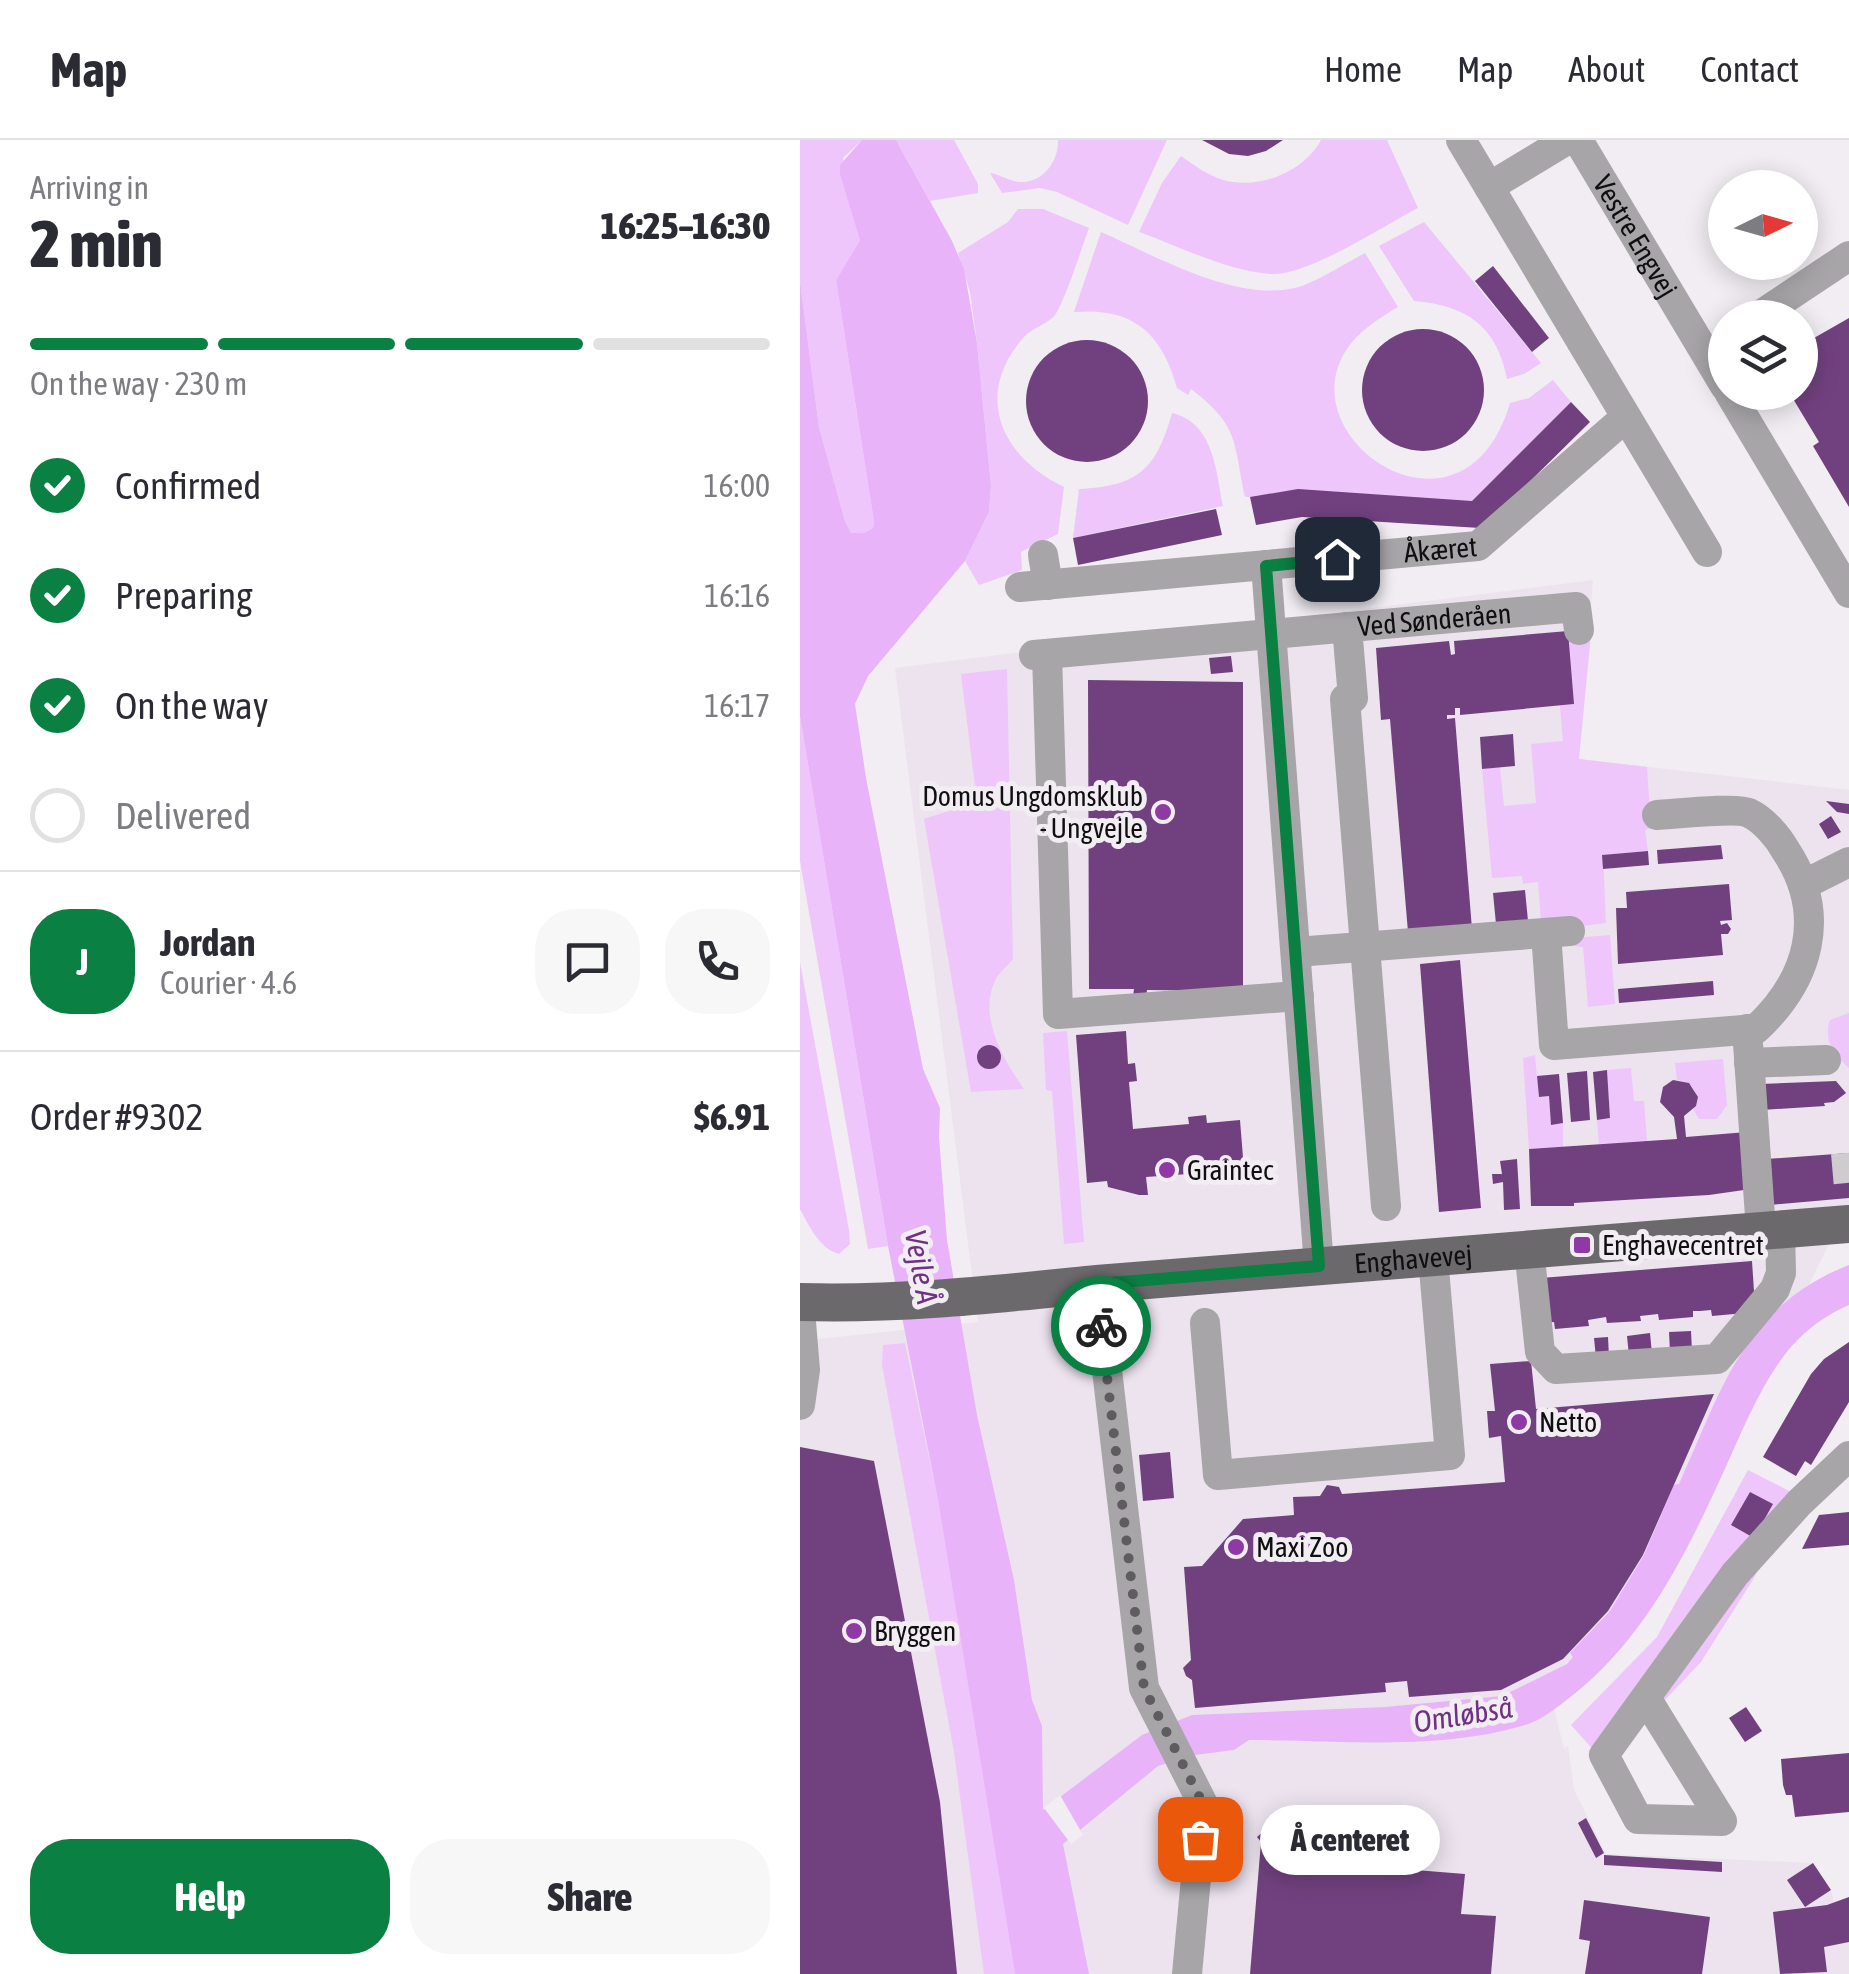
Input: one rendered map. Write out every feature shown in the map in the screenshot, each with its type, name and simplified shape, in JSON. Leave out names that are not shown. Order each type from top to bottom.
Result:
[{"type":"main road","name":"Enghavevej","points":[[800,1302],[980,1298],[1097,1284],[1849,1224]]},
{"type":"street","points":[[1460,140],[1707,552]]},
{"type":"street","points":[[1489,188],[1566,140]]},
{"type":"street","name":"Vestre Engvej","points":[[1578,140],[1708,335]]},
{"type":"street","points":[[1783,300],[1849,256]]},
{"type":"street","points":[[1740,410],[1849,594]]},
{"type":"street","name":"Åkæret","points":[[1042,554],[1034,586],[1478,546],[1626,418]]},
{"type":"street","points":[[1266,566],[1319,1266]]},
{"type":"street","name":"Ved Sønderåen","points":[[1299,996],[1058,1014],[1040,655],[1576,607],[1579,630]]},
{"type":"street","points":[[1347,628],[1352,698],[1345,699],[1386,1206]]},
{"type":"street","points":[[1296,952],[1558,932],[1554,1045],[1756,1029],[1792,989],[1802,964],[1809,915],[1803,885],[1781,842],[1746,811],[1657,815]]},
{"type":"street","points":[[1803,885],[1849,862]]},
{"type":"street","points":[[1529,1249],[1540,1352],[1556,1369],[1718,1359],[1776,1289],[1781,1273],[1771,1230],[1747,1030]]},
{"type":"street","points":[[1749,1064],[1826,1060]]},
{"type":"street","points":[[1205,1323],[1218,1475],[1450,1455],[1433,1257]]},
{"type":"street","points":[[1097,1284],[1144,1688],[1203,1804],[1187,1974]]},
{"type":"street","points":[[800,1310],[805,1370],[800,1406]]},
{"type":"street","points":[[1646,1698],[1735,1574],[1799,1503],[1849,1456]]},
{"type":"shaded area","points":[[800,140],[862,140],[843,158],[860,240],[836,280],[874,522],[873,528],[864,533],[851,533],[845,521],[819,427],[800,281]]},
{"type":"shaded area","points":[[896,140],[954,140],[978,184],[978,193],[930,201]]},
{"type":"shaded area","points":[[1058,140],[1167,140],[1128,225],[1057,192],[1040,188],[1002,193],[990,173],[1023,182],[1040,177],[1055,157]]},
{"type":"shaded area","points":[[1321,140],[1387,140],[1418,208],[1325,259],[1271,274],[1221,263],[1139,232],[1162,183],[1181,156],[1218,178],[1251,182],[1292,169]]},
{"type":"shaded area","points":[[1018,209],[1043,209],[1089,228],[1059,308],[1052,318],[1024,337],[1008,359],[997,402],[1010,442],[1042,475],[1064,487],[1058,534],[1021,552],[1022,570],[979,585],[965,561],[989,512],[991,486],[970,292],[958,253],[1008,222]]},
{"type":"shaded area","points":[[1424,222],[1541,363],[1507,379],[1496,345],[1476,322],[1449,307],[1414,301],[1379,246]]},
{"type":"shaded area","points":[[1101,232],[1199,276],[1253,289],[1302,286],[1365,253],[1398,307],[1369,326],[1350,345],[1334,387],[1341,420],[1361,449],[1390,469],[1424,479],[1458,473],[1488,449],[1510,403],[1529,398],[1553,380],[1571,402],[1472,501],[1245,497],[1236,448],[1226,425],[1191,389],[1188,395],[1177,388],[1153,338],[1129,319],[1074,312]]},
{"type":"shaded area","points":[[1172,413],[1186,418],[1205,438],[1215,464],[1223,506],[1073,538],[1079,489],[1116,484],[1142,471],[1159,448]]},
{"type":"shaded area","points":[[1593,580],[1579,759],[1849,790],[1849,1241],[1830,1242],[1734,1437],[1553,1704],[1564,1749],[1568,1746],[1574,1790],[1606,1854],[1813,1863],[1831,1890],[1834,1902],[1849,1898],[1849,1974],[800,1974],[800,1341],[978,1322],[895,668]]},
{"type":"shaded area","points":[[1591,634],[1579,759],[1647,767],[1651,828],[1645,830],[1648,851],[1603,855],[1606,923],[1574,927],[1541,922],[1538,882],[1523,884],[1522,876],[1492,878],[1482,769],[1500,767],[1504,806],[1536,803],[1531,744],[1563,741],[1560,706],[1573,704],[1569,636]]},
{"type":"shaded area","points":[[1007,669],[1013,959],[997,977],[989,1006],[995,1036],[1024,1089],[971,1092],[924,819],[977,802],[961,674]]},
{"type":"shaded area","points":[[800,716],[888,1246],[868,1249],[800,861]]},
{"type":"shaded area","points":[[1610,935],[1615,1004],[1588,1007],[1583,947],[1574,946],[1574,938]]},
{"type":"shaded area","points":[[800,962],[849,1230],[850,1244],[839,1254],[821,1242],[800,1209]]},
{"type":"shaded area","points":[[1849,1013],[1849,1068],[1835,1052],[1828,1034],[1830,1020]]},
{"type":"shaded area","points":[[1067,1031],[1084,1242],[1064,1244],[1052,1091],[1046,1090],[1043,1033]]},
{"type":"shaded area","points":[[1535,1055],[1539,1097],[1549,1096],[1551,1124],[1563,1123],[1563,1147],[1529,1149],[1523,1058]]},
{"type":"shaded area","points":[[1723,1059],[1727,1105],[1717,1119],[1699,1119],[1693,1109],[1694,1089],[1677,1080],[1675,1063]]},
{"type":"shaded area","points":[[1631,1068],[1634,1101],[1644,1101],[1647,1141],[1599,1144],[1597,1120],[1610,1118],[1607,1070]]},
{"type":"shaded area","points":[[905,1343],[938,1500],[1015,1974],[984,1974],[954,1752],[882,1365],[883,1345]]},
{"type":"shaded area","points":[[1748,1470],[1795,1494],[1754,1578],[1701,1662],[1605,1763],[1571,1725],[1657,1637]]},
{"type":"water","points":[[862,140],[896,140],[964,269],[977,343],[991,486],[989,512],[965,561],[868,676],[855,704],[923,1069],[940,1108],[947,1240],[977,1415],[1014,1580],[1032,1700],[1042,1726],[1043,1810],[1142,1735],[1192,1715],[1385,1707],[1502,1696],[1567,1664],[1573,1657],[1570,1653],[1610,1611],[1644,1555],[1724,1384],[1760,1327],[1813,1282],[1849,1265],[1849,1305],[1810,1328],[1770,1376],[1671,1576],[1628,1640],[1602,1669],[1543,1717],[1489,1734],[1387,1742],[1249,1740],[1234,1750],[1195,1755],[1158,1766],[1063,1844],[1089,1974],[1015,1974],[938,1500],[888,1246],[800,716],[800,281],[819,427],[845,521],[851,533],[864,533],[873,528],[874,522],[836,280],[860,240],[840,165]]},
{"type":"pier","points":[[1060,1795],[1083,1835],[1071,1844],[1044,1808]]},
{"type":"building","points":[[1202,140],[1283,140],[1248,156],[1229,154]]},
{"type":"building","points":[[1493,266],[1549,338],[1532,352],[1475,281]]},
{"type":"building","points":[[1849,318],[1849,507],[1813,446],[1819,442],[1800,410],[1818,410],[1818,336]]},
{"type":"building","points":[[1423,329],[1446,334],[1466,347],[1479,367],[1484,390],[1479,413],[1466,433],[1446,446],[1423,451],[1400,446],[1380,433],[1367,413],[1362,390],[1367,367],[1380,347],[1400,334]]},
{"type":"building","points":[[1087,340],[1110,345],[1130,358],[1143,378],[1148,401],[1143,424],[1130,444],[1110,457],[1087,462],[1064,457],[1044,444],[1031,424],[1026,401],[1031,378],[1044,358],[1064,345]]},
{"type":"building","points":[[1571,402],[1590,422],[1480,528],[1302,517],[1256,525],[1250,497],[1298,489],[1472,501]]},
{"type":"building","points":[[1216,509],[1222,535],[1078,565],[1073,538]]},
{"type":"building","points":[[1568,631],[1574,704],[1460,715],[1460,708],[1455,708],[1455,715],[1447,715],[1447,719],[1455,718],[1472,929],[1408,932],[1390,719],[1381,720],[1376,648],[1449,641],[1451,655],[1455,654],[1454,641]]},
{"type":"building","points":[[1231,656],[1233,672],[1211,674],[1209,658]]},
{"type":"building","points":[[1088,680],[1243,682],[1243,991],[1147,990],[1146,997],[1133,996],[1134,989],[1089,989]]},
{"type":"building","points":[[1513,734],[1515,766],[1482,769],[1480,737]]},
{"type":"building","points":[[1826,801],[1849,804],[1849,814],[1837,812]]},
{"type":"building","points":[[1831,816],[1841,832],[1828,839],[1819,824]]},
{"type":"building","points":[[1721,845],[1723,859],[1658,864],[1657,850]]},
{"type":"building","points":[[1648,851],[1649,865],[1603,869],[1602,855]]},
{"type":"building","points":[[1729,884],[1732,920],[1720,921],[1731,929],[1728,934],[1721,934],[1723,955],[1618,964],[1616,908],[1627,908],[1626,892]]},
{"type":"building","points":[[1525,890],[1528,921],[1496,924],[1493,893]]},
{"type":"building","points":[[1460,960],[1481,1208],[1439,1212],[1420,964]]},
{"type":"building","points":[[1713,981],[1714,995],[1619,1003],[1618,989]]},
{"type":"building","points":[[1126,1031],[1128,1064],[1135,1063],[1137,1081],[1129,1082],[1133,1129],[1189,1124],[1188,1117],[1206,1115],[1207,1123],[1240,1120],[1244,1170],[1146,1177],[1148,1195],[1108,1187],[1107,1181],[1087,1183],[1076,1035]]},
{"type":"building","points":[[989,1045],[1001,1057],[989,1069],[977,1057]]},
{"type":"building","points":[[1607,1070],[1610,1118],[1597,1120],[1593,1072]]},
{"type":"building","points":[[1587,1071],[1590,1120],[1571,1122],[1567,1073]]},
{"type":"building","points":[[1559,1074],[1563,1123],[1551,1125],[1549,1096],[1539,1097],[1537,1076]]},
{"type":"building","points":[[1673,1080],[1689,1083],[1698,1097],[1696,1106],[1684,1116],[1686,1137],[1747,1132],[1751,1189],[1574,1206],[1531,1206],[1529,1149],[1677,1139],[1674,1117],[1660,1102],[1663,1087]]},
{"type":"building","points":[[1836,1081],[1846,1093],[1834,1102],[1824,1103],[1825,1106],[1762,1110],[1761,1084]]},
{"type":"building","points":[[1849,1153],[1849,1198],[1770,1205],[1766,1159]]},
{"type":"building","points":[[1517,1159],[1520,1209],[1504,1210],[1503,1182],[1493,1184],[1492,1174],[1502,1174],[1500,1161]]},
{"type":"building","points":[[1752,1261],[1755,1306],[1745,1313],[1712,1316],[1711,1310],[1693,1311],[1693,1317],[1659,1320],[1658,1314],[1640,1316],[1641,1321],[1607,1323],[1606,1317],[1588,1320],[1589,1326],[1555,1329],[1554,1322],[1544,1323],[1541,1278]]},
{"type":"building","points":[[1691,1331],[1692,1351],[1670,1352],[1669,1332]]},
{"type":"building","points":[[1650,1333],[1652,1354],[1629,1356],[1627,1336]]},
{"type":"building","points":[[1608,1337],[1609,1357],[1596,1358],[1594,1338]]},
{"type":"building","points":[[1849,1342],[1849,1402],[1811,1465],[1805,1461],[1796,1476],[1763,1457],[1811,1374],[1824,1359]]},
{"type":"building","points":[[1531,1361],[1536,1409],[1714,1394],[1643,1555],[1608,1611],[1563,1659],[1501,1690],[1409,1697],[1407,1681],[1385,1683],[1386,1692],[1195,1708],[1192,1680],[1183,1668],[1191,1660],[1184,1567],[1202,1566],[1243,1519],[1294,1515],[1293,1497],[1320,1496],[1327,1485],[1339,1487],[1342,1494],[1505,1482],[1501,1436],[1489,1438],[1487,1411],[1495,1411],[1490,1364]]},
{"type":"building","name":"Bryggen","points":[[800,1447],[874,1461],[940,1802],[957,1974],[800,1974]]},
{"type":"building","points":[[1170,1452],[1174,1498],[1143,1501],[1139,1455]]},
{"type":"building","points":[[1750,1492],[1773,1504],[1754,1538],[1731,1525]]},
{"type":"building","points":[[1849,1512],[1849,1545],[1802,1549],[1819,1515]]},
{"type":"building","points":[[1746,1707],[1762,1731],[1745,1742],[1729,1718]]},
{"type":"building","points":[[1849,1753],[1849,1812],[1795,1817],[1792,1795],[1786,1795],[1783,1785],[1781,1759]]},
{"type":"building","points":[[1586,1818],[1604,1853],[1596,1858],[1578,1823]]},
{"type":"building","points":[[1266,1829],[1270,1834],[1295,1836],[1292,1869],[1302,1869],[1303,1861],[1465,1874],[1461,1914],[1496,1916],[1491,1974],[1250,1974],[1261,1842],[1257,1837]]},
{"type":"building","points":[[1604,1855],[1722,1862],[1722,1872],[1604,1865]]},
{"type":"building","points":[[1813,1863],[1831,1890],[1805,1907],[1787,1880]]},
{"type":"building","points":[[1849,1897],[1849,1942],[1824,1947],[1827,1972],[1780,1974],[1773,1912],[1827,1905]]},
{"type":"building","points":[[1584,1900],[1710,1917],[1702,1974],[1585,1974],[1590,1941],[1579,1939]]},
{"type":"tunnel","points":[[1846,1153],[1849,1187]]},
{"type":"way so far","points":[[1101,1326],[1144,1688],[1203,1804],[1200,1839]]},
{"type":"place","name":"Domus Ungdomsklub - Ungvejle","points":[[1163,812]]},
{"type":"place","name":"Graintec","points":[[1167,1170]]},
{"type":"place","name":"Enghavecentret","points":[[1582,1245]]},
{"type":"place","name":"Netto","points":[[1519,1422]]},
{"type":"place","name":"Maxi Zoo","points":[[1236,1547]]},
{"type":"place","name":"Bryggen","points":[[854,1631]]},
{"type":"place","name":"Å centeret","points":[[1200,1839]]},
{"type":"route","points":[[1101,1326],[1097,1284],[1319,1266],[1266,566],[1337,559]]},
{"type":"water label","name":"Vejle Å","points":[[922,1267]]},
{"type":"water label","name":"Omløbså","points":[[1463,1714]]}]
